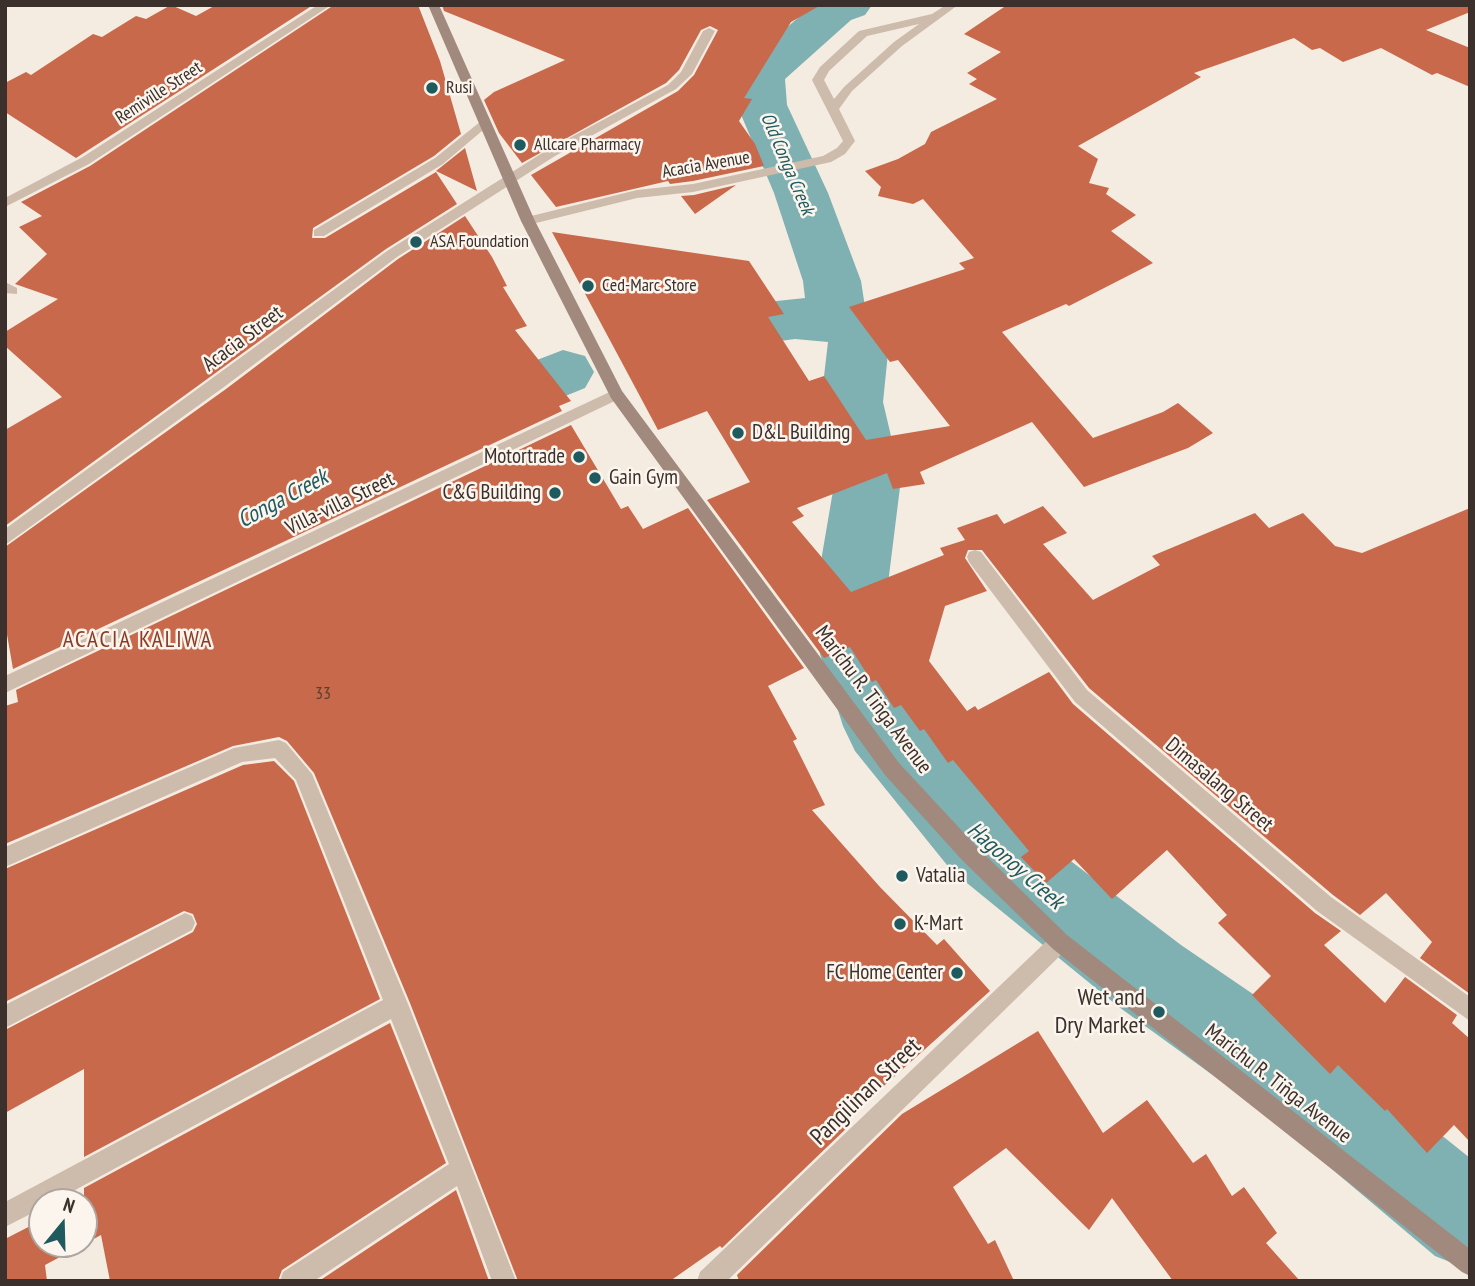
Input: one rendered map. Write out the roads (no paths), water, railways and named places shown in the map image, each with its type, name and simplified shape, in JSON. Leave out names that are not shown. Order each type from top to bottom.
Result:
[{"type":"main road","name":"Marichu R. Tiñga Avenue","points":[[433,5],[528,221],[616,394],[892,769],[969,853],[1060,942],[1470,1264]]},
{"type":"street","name":"Remiville Street","points":[[5,203],[85,160],[326,5]]},
{"type":"street","name":"Acacia Avenue","points":[[834,107],[848,89],[898,44],[953,5]]},
{"type":"street","name":"Acacia Avenue","points":[[528,221],[638,194],[693,188],[827,159],[841,151],[849,141],[818,80],[824,69],[863,33],[936,17]]},
{"type":"street","name":"Acacia Street","points":[[5,538],[392,254],[551,153],[672,87],[686,74],[709,31]]},
{"type":"street","points":[[319,233],[439,161],[485,122]]},
{"type":"street","name":"Villa-villa Street","points":[[5,685],[616,394]]},
{"type":"street","name":"Dimasalang Street","points":[[975,557],[1081,696],[1096,710],[1324,904],[1470,1010]]},
{"type":"street","points":[[5,857],[241,754],[279,749],[303,774],[397,1004],[504,1281]]},
{"type":"street","points":[[5,1017],[185,923]]},
{"type":"street","name":"Pangilinan Street","points":[[709,1281],[1060,942]]},
{"type":"street","points":[[5,1215],[397,1004]]},
{"type":"street","points":[[292,1281],[462,1169]]},
{"type":"waterway","name":"Old Conga Creek","points":[[837,321],[832,281],[801,193],[762,105],[760,75],[835,10],[849,5]]},
{"type":"waterway","name":"Hagonoy Creek","points":[[670,339],[711,329],[795,318],[848,323],[859,343],[852,402],[868,479],[849,608],[857,654],[882,726],[980,842],[1150,976],[1302,1083],[1470,1221]]},
{"type":"waterway","name":"Conga Creek","points":[[460,415],[563,372]]},
{"type":"place","name":"Rusi","points":[[432,88]]},
{"type":"place","name":"Allcare Pharmacy","points":[[520,145]]},
{"type":"place","name":"ASA Foundation","points":[[416,242]]},
{"type":"place","name":"Ced-Marc Store","points":[[588,286]]},
{"type":"place","name":"D&L Building","points":[[738,433]]},
{"type":"place","name":"Motortrade","points":[[579,457]]},
{"type":"place","name":"Gain Gym","points":[[595,478]]},
{"type":"place","name":"C&G Building","points":[[555,493]]},
{"type":"place","name":"Vatalia","points":[[902,876]]},
{"type":"place","name":"K-Mart","points":[[900,924]]},
{"type":"place","name":"FC Home Center","points":[[957,973]]},
{"type":"place","name":"Wet and Dry Market","points":[[1159,1012]]},
{"type":"district","name":"ACACIA KALIWA","points":[[138,640]]}]
